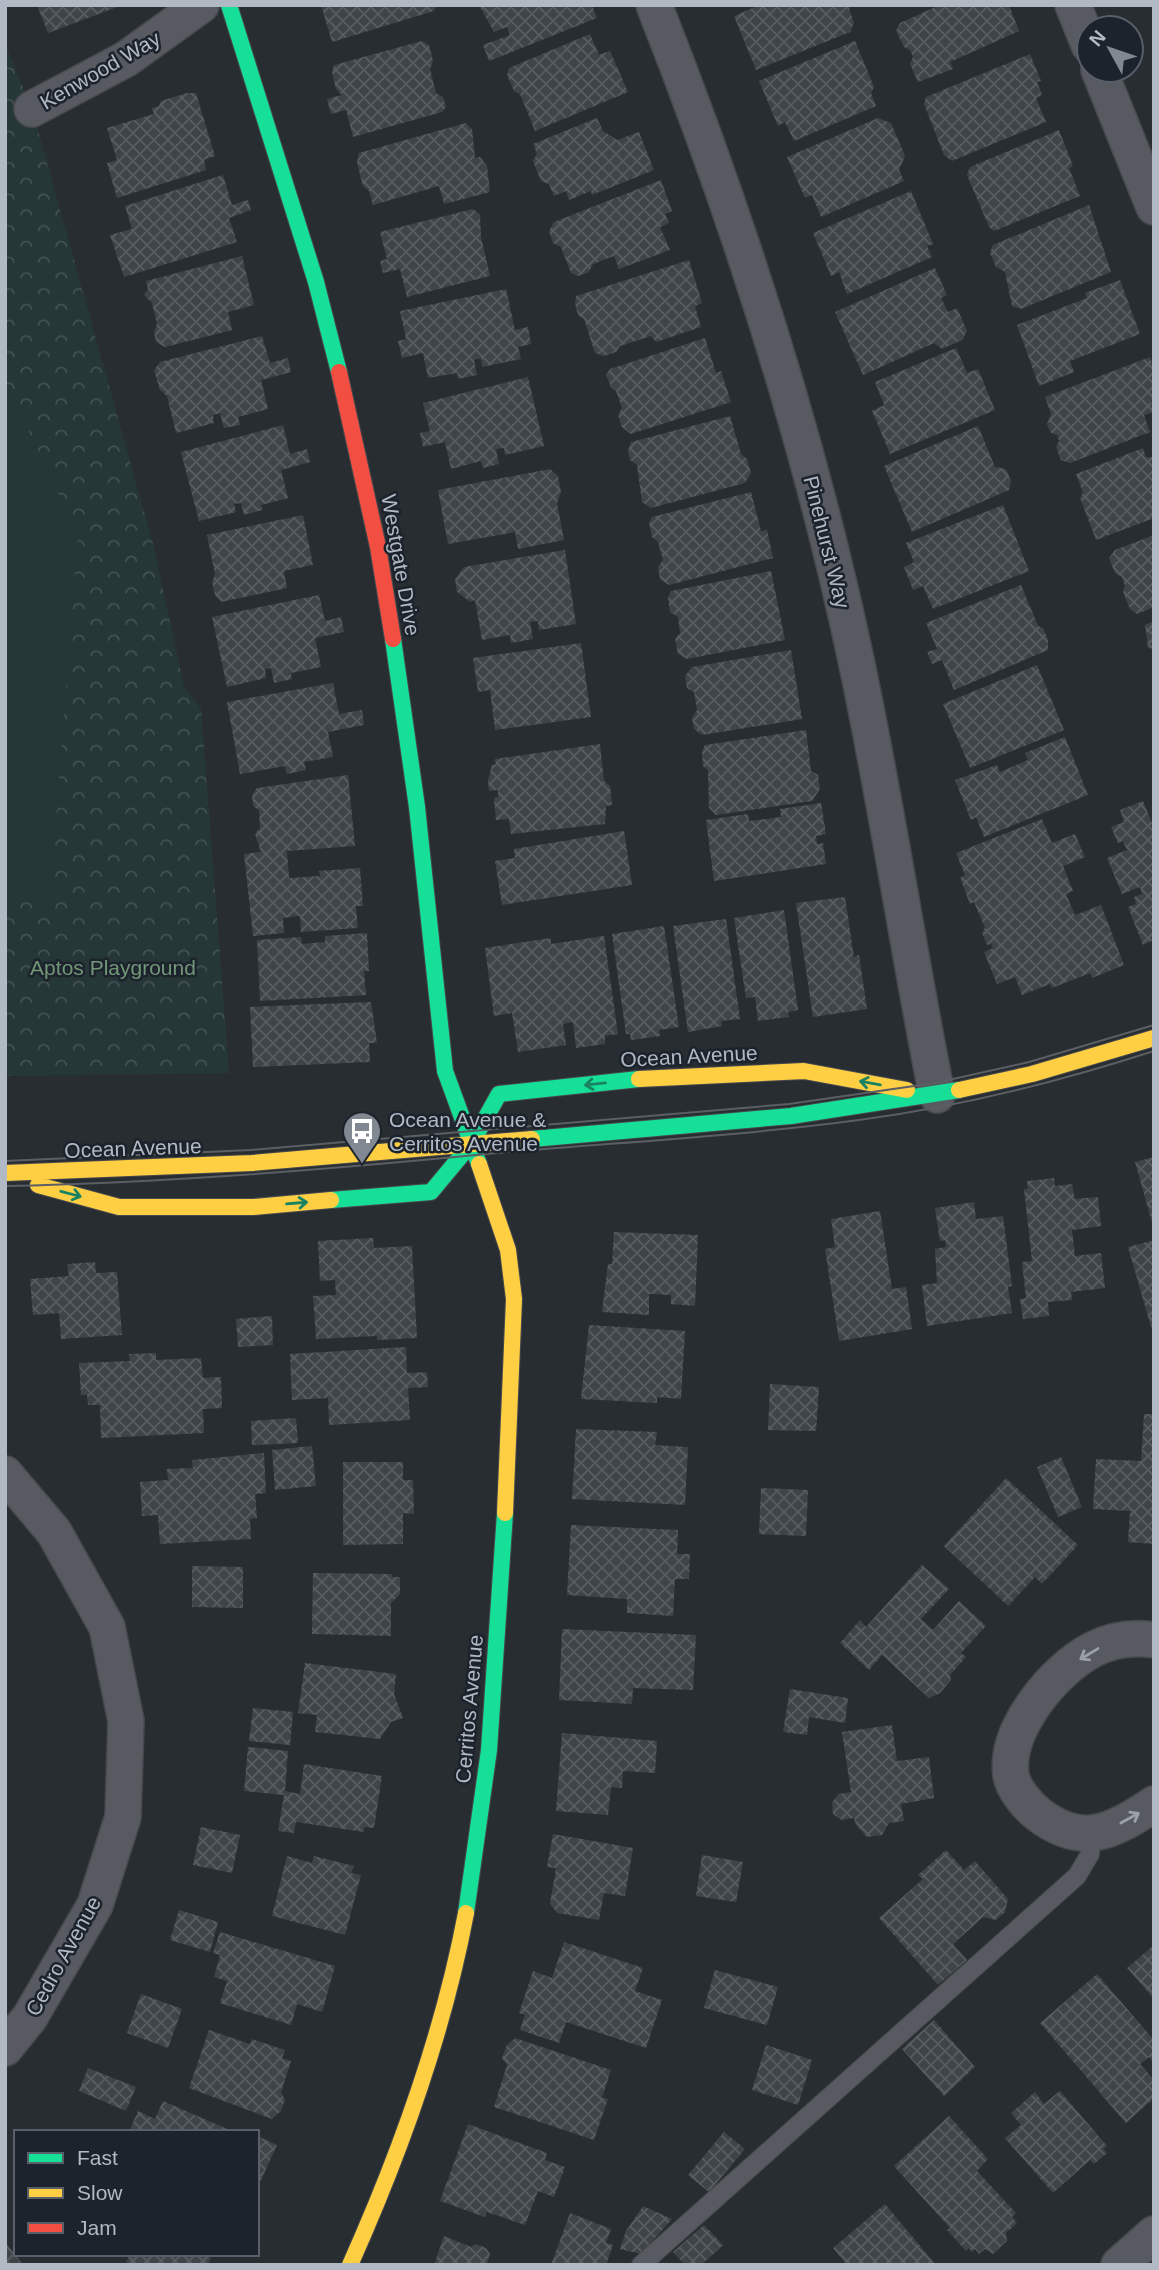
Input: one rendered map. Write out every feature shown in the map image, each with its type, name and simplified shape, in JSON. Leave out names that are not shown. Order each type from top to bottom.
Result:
[{"type":"street","name":"Kenwood Way","points":[[32,109],[126,59],[201,5]]},
{"type":"street","name":"Westgate Drive","points":[[229,5],[316,282],[348,408],[378,547],[417,807],[445,1071],[471,1144]]},
{"type":"street","name":"Pinehurst Way","points":[[654,5],[710,148],[753,273],[824,522],[856,662],[937,1096]]},
{"type":"street","points":[[1105,84],[1154,207]]},
{"type":"street","name":"Ocean Avenue","points":[[5,1175],[166,1169],[790,1116],[937,1096],[1032,1074],[1154,1038]]},
{"type":"street","name":"Ocean Avenue","points":[[5,1175],[119,1207],[253,1207],[431,1192],[471,1144],[499,1094],[637,1079],[804,1071],[937,1096]]},
{"type":"street","name":"Cerritos Avenue","points":[[350,2265],[383,2193],[434,2045],[469,1901],[495,1685],[514,1299],[508,1250],[471,1144]]},
{"type":"street","name":"Cedro Avenue","points":[[5,1474],[54,1532],[107,1626],[126,1721],[123,1817],[95,1905],[30,2017],[5,2048]]},
{"type":"street","points":[[1154,1640],[1132,1637],[1092,1650],[1059,1675],[1030,1710],[1013,1741],[1011,1776],[1028,1806],[1059,1829],[1091,1835],[1129,1821],[1154,1804]]},
{"type":"street","points":[[1119,2265],[1154,2234]]},
{"type":"lane","points":[[641,2265],[1077,1876],[1090,1854],[1091,1835]]},
{"type":"green space","name":"Aptos Playground","points":[[5,44],[32,109],[153,544],[184,686],[201,709],[229,1073],[5,1076]]},
{"type":"green space","points":[[5,381],[78,535],[50,897],[5,895]]},
{"type":"building","points":[[37,5],[120,5],[120,6],[48,33]]},
{"type":"building","points":[[321,5],[436,5],[434,11],[332,42]]},
{"type":"building","points":[[479,5],[592,5],[597,18],[489,61],[483,45],[510,35],[507,27],[494,32]]},
{"type":"building","points":[[760,5],[848,5],[854,23],[850,32],[756,70],[734,16]]},
{"type":"building","points":[[940,5],[1009,5],[1019,31],[950,62],[953,69],[918,82],[910,64],[913,57],[910,50],[904,47],[896,31],[900,23]]},
{"type":"building","points":[[590,34],[599,55],[610,51],[628,92],[535,131],[520,94],[514,91],[507,75],[509,68]]},
{"type":"building","points":[[422,41],[429,45],[433,61],[430,69],[436,93],[443,97],[446,107],[442,112],[353,137],[346,110],[331,114],[327,99],[342,95],[336,89],[332,72],[334,65]]},
{"type":"building","points":[[855,41],[874,87],[871,93],[876,106],[794,141],[785,122],[778,126],[759,81]]},
{"type":"building","points":[[1030,54],[1041,81],[1037,82],[1042,95],[1036,98],[1046,122],[952,161],[944,155],[924,104],[926,97]]},
{"type":"building","points":[[196,93],[215,156],[204,160],[206,170],[117,198],[107,163],[117,160],[107,128],[154,114],[152,108],[159,106],[161,101]]},
{"type":"building","points":[[597,118],[603,131],[617,140],[639,132],[654,170],[592,195],[591,191],[569,200],[566,191],[554,196],[549,184],[541,181],[533,161],[537,154],[533,144]]},
{"type":"building","points":[[878,118],[891,123],[905,156],[899,170],[904,181],[821,217],[812,195],[805,198],[787,157]]},
{"type":"building","points":[[466,123],[472,129],[475,158],[480,157],[487,166],[490,192],[444,204],[439,186],[373,205],[369,191],[363,186],[357,163],[359,153]]},
{"type":"building","points":[[1059,130],[1073,166],[1069,168],[1080,196],[994,231],[989,227],[967,175],[970,167]]},
{"type":"building","points":[[223,175],[232,205],[248,200],[251,210],[229,218],[237,242],[124,277],[110,235],[132,229],[125,206]]},
{"type":"building","points":[[661,180],[672,211],[665,214],[669,223],[660,227],[670,250],[619,269],[614,256],[593,264],[589,272],[578,276],[571,273],[561,247],[553,243],[549,231],[554,222]]},
{"type":"building","points":[[911,191],[933,244],[927,246],[932,257],[847,294],[839,272],[831,276],[813,233]]},
{"type":"building","points":[[1089,205],[1111,272],[1021,309],[1012,306],[1005,272],[996,267],[990,253],[993,245]]},
{"type":"building","points":[[473,209],[480,215],[481,237],[490,276],[407,297],[400,269],[383,273],[380,261],[387,259],[380,232]]},
{"type":"building","points":[[242,256],[254,305],[228,312],[232,330],[165,347],[156,342],[154,332],[157,324],[152,303],[144,295],[148,289],[146,281]]},
{"type":"building","points":[[689,260],[702,303],[695,306],[701,327],[656,342],[651,336],[620,346],[616,352],[604,356],[595,353],[584,319],[578,315],[576,296]]},
{"type":"building","points":[[935,268],[947,295],[941,298],[948,312],[957,308],[967,331],[962,340],[942,349],[934,343],[863,375],[835,312]]},
{"type":"building","points":[[1120,280],[1140,334],[1070,361],[1074,372],[1039,386],[1017,325],[1087,298],[1085,293]]},
{"type":"building","points":[[506,289],[515,330],[528,327],[531,344],[518,347],[521,359],[482,367],[481,358],[474,360],[477,375],[458,379],[457,373],[428,378],[423,353],[402,358],[398,341],[406,339],[400,311]]},
{"type":"building","points":[[262,336],[270,363],[288,358],[291,372],[261,380],[268,409],[238,417],[240,425],[224,428],[220,413],[213,415],[214,423],[176,433],[167,396],[160,390],[154,370],[160,362]]},
{"type":"building","points":[[705,338],[716,373],[721,371],[731,402],[631,434],[622,427],[618,415],[622,408],[606,375],[610,369]]},
{"type":"building","points":[[956,348],[967,373],[978,369],[995,410],[890,454],[872,411],[884,405],[875,382]]},
{"type":"building","points":[[1150,357],[1154,369],[1154,400],[1151,401],[1154,412],[1144,415],[1150,432],[1070,463],[1061,460],[1056,447],[1059,441],[1057,435],[1051,433],[1047,424],[1051,414],[1045,397]]},
{"type":"building","points":[[528,377],[544,446],[505,455],[504,448],[496,449],[499,464],[483,468],[481,461],[451,469],[445,442],[423,447],[420,433],[430,431],[423,403]]},
{"type":"building","points":[[730,416],[741,454],[747,459],[751,473],[745,483],[651,508],[642,502],[637,465],[630,460],[628,451],[631,442]]},
{"type":"building","points":[[283,425],[290,454],[307,449],[310,462],[281,470],[288,498],[261,505],[262,510],[244,515],[241,503],[234,504],[236,512],[199,521],[181,452]]},
{"type":"building","points":[[978,426],[995,467],[1006,469],[1011,481],[1009,490],[912,532],[884,466]]},
{"type":"building","points":[[1143,448],[1146,457],[1154,457],[1154,518],[1096,540],[1080,498],[1083,493],[1076,474]]},
{"type":"building","points":[[550,469],[558,476],[561,492],[557,503],[564,540],[518,549],[515,532],[448,544],[438,490]]},
{"type":"building","points":[[751,492],[761,531],[767,530],[773,558],[669,585],[660,579],[658,567],[663,560],[658,542],[652,537],[649,523],[652,517]]},
{"type":"building","points":[[1003,505],[1029,571],[933,609],[923,586],[913,590],[904,567],[914,562],[906,543]]},
{"type":"building","points":[[303,515],[313,565],[284,571],[287,588],[221,602],[215,595],[212,582],[215,574],[207,535]]},
{"type":"building","points":[[1154,535],[1154,607],[1137,614],[1130,609],[1123,592],[1125,586],[1122,577],[1115,573],[1109,558],[1115,550]]},
{"type":"building","points":[[565,550],[576,624],[539,630],[538,621],[530,622],[533,639],[511,643],[510,635],[482,640],[475,600],[470,602],[457,592],[455,579],[464,567]]},
{"type":"building","points":[[771,571],[785,640],[687,659],[678,654],[675,639],[680,633],[678,617],[670,612],[668,598],[671,591]]},
{"type":"building","points":[[1021,585],[1038,626],[1043,628],[1048,640],[1048,650],[954,690],[942,660],[932,664],[927,652],[937,649],[926,623]]},
{"type":"building","points":[[319,595],[325,621],[341,617],[344,632],[315,638],[321,667],[291,673],[292,679],[274,683],[271,668],[265,669],[266,678],[227,687],[212,617]]},
{"type":"building","points":[[1154,621],[1154,649],[1148,648],[1145,625]]},
{"type":"building","points":[[581,643],[591,717],[495,730],[490,690],[478,692],[473,658]]},
{"type":"building","points":[[791,650],[802,719],[702,735],[694,729],[692,718],[697,710],[694,692],[687,688],[685,676],[692,667]]},
{"type":"building","points":[[1037,665],[1064,730],[970,768],[943,704]]},
{"type":"building","points":[[333,683],[339,714],[362,710],[364,725],[328,732],[333,757],[304,762],[306,770],[287,774],[285,766],[240,774],[227,702]]},
{"type":"building","points":[[806,730],[811,771],[818,775],[820,789],[812,801],[716,815],[709,808],[708,770],[703,766],[702,752],[705,745]]},
{"type":"building","points":[[1065,737],[1088,795],[984,837],[976,817],[971,820],[955,780],[997,765],[1000,772],[1028,760],[1025,753]]},
{"type":"building","points":[[600,744],[604,781],[610,786],[612,805],[606,806],[605,824],[511,834],[509,819],[496,820],[494,798],[498,797],[498,790],[489,791],[488,780],[492,765],[496,764],[495,759]]},
{"type":"building","points":[[348,775],[355,846],[287,851],[289,878],[320,876],[319,871],[360,868],[363,906],[356,906],[358,928],[301,932],[300,916],[283,918],[284,933],[253,936],[244,854],[261,852],[255,834],[260,828],[259,810],[253,806],[252,795],[257,788]]},
{"type":"building","points":[[1143,801],[1154,828],[1154,940],[1143,945],[1128,907],[1136,904],[1134,897],[1142,894],[1140,887],[1122,894],[1107,858],[1127,850],[1123,841],[1118,843],[1111,827],[1124,822],[1120,810]]},
{"type":"building","points":[[821,803],[826,834],[816,836],[817,844],[823,843],[826,864],[714,881],[706,820],[748,814],[749,821],[781,817],[780,809]]},
{"type":"building","points":[[1042,819],[1052,843],[1075,834],[1085,857],[1063,866],[1073,891],[1066,894],[1075,915],[1101,905],[1124,965],[1092,978],[1090,973],[1052,988],[1050,984],[1022,995],[1015,977],[997,984],[984,952],[993,948],[991,944],[987,945],[982,933],[985,928],[974,902],[970,904],[960,878],[965,875],[956,853]]},
{"type":"building","points":[[624,831],[632,885],[502,905],[495,861],[515,858],[514,849]]},
{"type":"building","points":[[845,897],[854,957],[859,955],[867,1009],[813,1017],[796,903]]},
{"type":"building","points":[[784,910],[798,1010],[788,1012],[789,1017],[758,1021],[755,997],[746,998],[734,918]]},
{"type":"building","points":[[726,919],[740,1019],[721,1021],[722,1026],[688,1032],[673,926]]},
{"type":"building","points":[[664,926],[679,1027],[659,1030],[660,1036],[631,1040],[630,1034],[626,1034],[612,934]]},
{"type":"building","points":[[367,933],[369,971],[364,971],[366,995],[260,1001],[257,940],[301,937],[302,944],[325,942],[325,936]]},
{"type":"building","points":[[604,936],[618,1034],[605,1036],[605,1044],[576,1048],[573,1022],[563,1024],[566,1045],[518,1052],[512,1013],[494,1016],[485,948],[551,938],[551,944]]},
{"type":"building","points":[[371,1002],[377,1043],[369,1043],[370,1062],[253,1067],[250,1007]]},
{"type":"building","points":[[1154,1157],[1154,1226],[1153,1226],[1135,1162]]},
{"type":"building","points":[[1054,1178],[1055,1186],[1072,1184],[1075,1199],[1098,1197],[1101,1226],[1072,1230],[1075,1256],[1101,1253],[1105,1288],[1071,1292],[1072,1300],[1048,1302],[1049,1316],[1023,1319],[1020,1299],[1026,1298],[1022,1262],[1032,1261],[1024,1189],[1028,1189],[1027,1181]]},
{"type":"building","points":[[974,1202],[976,1219],[1003,1216],[1012,1286],[1008,1287],[1012,1313],[927,1326],[922,1285],[937,1283],[935,1249],[946,1247],[945,1240],[940,1241],[935,1208]]},
{"type":"building","points":[[880,1211],[892,1289],[906,1287],[912,1329],[839,1341],[825,1249],[835,1247],[831,1219]]},
{"type":"building","points":[[614,1232],[698,1235],[695,1306],[671,1304],[671,1295],[649,1294],[649,1315],[602,1312],[608,1264],[612,1264]]},
{"type":"building","points":[[373,1238],[374,1248],[412,1246],[417,1338],[377,1340],[377,1336],[316,1339],[313,1296],[336,1295],[335,1280],[320,1281],[318,1241]]},
{"type":"building","points":[[1154,1240],[1154,1326],[1151,1327],[1128,1247]]},
{"type":"building","points":[[95,1262],[96,1273],[117,1272],[122,1335],[61,1339],[59,1313],[33,1315],[30,1279],[69,1276],[67,1264]]},
{"type":"building","points":[[272,1316],[273,1345],[238,1347],[236,1319]]},
{"type":"building","points":[[589,1325],[685,1331],[681,1399],[657,1397],[657,1403],[581,1399]]},
{"type":"building","points":[[406,1347],[407,1373],[427,1372],[428,1387],[408,1388],[410,1420],[329,1425],[328,1398],[292,1400],[290,1354]]},
{"type":"building","points":[[156,1353],[156,1360],[201,1358],[203,1378],[221,1377],[222,1408],[203,1409],[204,1433],[101,1438],[100,1405],[88,1405],[87,1395],[81,1395],[79,1363],[130,1361],[129,1354]]},
{"type":"building","points":[[770,1384],[819,1387],[816,1431],[768,1430]]},
{"type":"building","points":[[1144,1414],[1154,1414],[1154,1544],[1128,1542],[1130,1511],[1093,1509],[1096,1459],[1141,1461]]},
{"type":"building","points":[[296,1418],[298,1443],[252,1445],[251,1421]]},
{"type":"building","points":[[576,1429],[657,1432],[655,1445],[688,1447],[685,1505],[572,1499]]},
{"type":"building","points":[[312,1446],[316,1486],[275,1490],[272,1450]]},
{"type":"building","points":[[264,1453],[266,1493],[255,1494],[257,1518],[250,1519],[251,1539],[160,1544],[158,1515],[142,1516],[140,1482],[168,1480],[167,1469],[193,1468],[192,1460]]},
{"type":"building","points":[[1061,1457],[1082,1507],[1058,1517],[1037,1467]]},
{"type":"building","points":[[343,1462],[403,1462],[403,1480],[413,1480],[414,1514],[403,1513],[403,1544],[343,1545]]},
{"type":"building","points":[[1006,1478],[1078,1545],[1042,1584],[1035,1577],[1008,1606],[944,1546]]},
{"type":"building","points":[[761,1488],[808,1490],[806,1536],[759,1534]]},
{"type":"building","points":[[571,1525],[678,1530],[677,1554],[690,1554],[689,1579],[675,1579],[673,1616],[627,1613],[627,1599],[567,1595]]},
{"type":"building","points":[[922,1565],[949,1589],[921,1619],[933,1630],[959,1601],[986,1626],[961,1653],[966,1657],[950,1675],[951,1680],[940,1693],[929,1698],[882,1655],[869,1670],[840,1643],[860,1620],[866,1627]]},
{"type":"building","points":[[192,1566],[243,1567],[243,1608],[192,1607]]},
{"type":"building","points":[[313,1573],[392,1574],[392,1577],[400,1577],[400,1594],[391,1603],[391,1636],[312,1634]]},
{"type":"building","points":[[562,1629],[696,1635],[693,1690],[633,1688],[632,1704],[559,1700]]},
{"type":"building","points":[[305,1663],[396,1674],[394,1694],[403,1718],[391,1722],[380,1739],[315,1732],[317,1715],[298,1713]]},
{"type":"building","points":[[790,1689],[848,1698],[845,1723],[809,1717],[807,1735],[783,1732]]},
{"type":"building","points":[[253,1708],[293,1712],[290,1745],[249,1741]]},
{"type":"building","points":[[892,1725],[897,1761],[929,1757],[934,1798],[901,1804],[904,1821],[889,1823],[882,1835],[867,1837],[856,1825],[854,1818],[842,1820],[833,1814],[832,1802],[839,1794],[851,1792],[842,1732]]},
{"type":"building","points":[[562,1733],[657,1741],[655,1773],[623,1771],[622,1788],[611,1787],[608,1815],[556,1811]]},
{"type":"building","points":[[248,1747],[288,1751],[285,1791],[300,1794],[304,1764],[382,1776],[374,1828],[364,1827],[364,1832],[296,1822],[294,1833],[278,1831],[284,1795],[244,1791]]},
{"type":"building","points":[[201,1827],[240,1835],[232,1873],[193,1865]]},
{"type":"building","points":[[553,1834],[633,1848],[625,1896],[604,1893],[599,1920],[557,1913],[550,1904],[556,1868],[547,1867]]},
{"type":"building","points":[[946,1850],[964,1870],[975,1861],[1008,1899],[1005,1912],[996,1920],[983,1917],[953,1944],[967,1960],[938,1985],[879,1918],[923,1879],[918,1875]]},
{"type":"building","points":[[702,1855],[743,1862],[736,1902],[696,1896]]},
{"type":"building","points":[[287,1856],[312,1863],[314,1856],[354,1866],[351,1873],[361,1875],[345,1935],[272,1916]]},
{"type":"building","points":[[179,1910],[218,1922],[210,1952],[170,1940]]},
{"type":"building","points":[[220,1932],[335,1966],[322,2012],[297,2004],[291,2025],[220,2003],[227,1981],[214,1977],[220,1955],[213,1953]]},
{"type":"building","points":[[564,1942],[643,1968],[635,1991],[662,2000],[646,2048],[566,2022],[559,2043],[520,2030],[525,2015],[519,2013],[533,1971],[552,1978]]},
{"type":"building","points":[[1154,1945],[1154,1999],[1127,1968]]},
{"type":"building","points":[[715,1970],[778,1987],[767,2025],[704,2008]]},
{"type":"building","points":[[1097,1974],[1154,2040],[1154,2063],[1149,2057],[1140,2064],[1154,2080],[1154,2098],[1126,2123],[1040,2023]]},
{"type":"building","points":[[141,1994],[182,2009],[168,2048],[127,2033]]},
{"type":"building","points":[[934,2020],[975,2067],[944,2096],[902,2049]]},
{"type":"building","points":[[209,2030],[250,2044],[252,2039],[285,2050],[282,2058],[291,2061],[281,2092],[285,2100],[281,2111],[272,2119],[189,2088]]},
{"type":"building","points":[[515,2038],[611,2070],[602,2098],[608,2099],[594,2140],[494,2107],[507,2065],[502,2058],[507,2045]]},
{"type":"building","points":[[766,2045],[812,2060],[798,2105],[752,2090]]},
{"type":"building","points":[[88,2068],[136,2087],[126,2111],[79,2091]]},
{"type":"building","points":[[1060,2091],[1107,2146],[1103,2149],[1107,2153],[1094,2164],[1090,2160],[1053,2193],[1005,2138],[1021,2125],[1011,2113],[1035,2092],[1044,2104]]},
{"type":"building","points":[[163,2101],[229,2130],[130,2130],[138,2111],[155,2119]]},
{"type":"building","points":[[949,2116],[988,2159],[977,2171],[1016,2213],[1012,2217],[1017,2223],[1006,2233],[1007,2241],[993,2254],[985,2249],[979,2254],[975,2249],[972,2252],[969,2248],[966,2251],[947,2230],[950,2228],[894,2166]]},
{"type":"building","points":[[468,2124],[547,2153],[545,2160],[565,2167],[554,2197],[538,2191],[525,2225],[487,2212],[485,2217],[440,2201]]},
{"type":"building","points":[[724,2132],[745,2149],[709,2192],[688,2175]]},
{"type":"building","points":[[259,2137],[277,2145],[259,2185]]},
{"type":"building","points":[[885,2204],[936,2265],[847,2265],[833,2248]]},
{"type":"building","points":[[643,2206],[672,2219],[641,2254],[620,2249],[626,2231]]},
{"type":"building","points":[[570,2213],[611,2229],[606,2243],[613,2245],[606,2265],[551,2265]]},
{"type":"building","points":[[704,2225],[723,2245],[701,2265],[685,2265],[673,2252]]},
{"type":"building","points":[[444,2236],[471,2247],[475,2244],[486,2248],[490,2254],[487,2263],[492,2265],[434,2265]]},
{"type":"building","points":[[5,2242],[21,2262],[18,2265],[5,2265]]},
{"type":"building","points":[[129,2256],[211,2256],[208,2265],[125,2265]]},
{"type":"tram line","points":[[5,1161],[251,1150],[789,1104],[935,1083],[1029,1062],[1154,1025]]},
{"type":"tram line","points":[[5,1186],[241,1175],[811,1126],[896,1115],[971,1101],[1045,1083],[1154,1051]]},
{"type":"traffic: fast","points":[[229,5],[316,282],[339,372]]},
{"type":"traffic: fast","points":[[393,639],[417,807],[445,1071],[479,1164]]},
{"type":"traffic: fast","points":[[331,1200],[431,1192],[471,1144],[499,1094],[639,1079]]},
{"type":"traffic: fast","points":[[532,1139],[791,1116],[959,1090]]},
{"type":"traffic: fast","points":[[466,1913],[489,1750],[505,1513]]},
{"type":"traffic: slow","points":[[959,1090],[1032,1074],[1154,1038]]},
{"type":"traffic: slow","points":[[639,1079],[804,1071],[907,1090]]},
{"type":"traffic: slow","points":[[5,1173],[252,1163],[532,1139]]},
{"type":"traffic: slow","points":[[479,1164],[508,1250],[514,1299],[505,1513]]},
{"type":"traffic: slow","points":[[38,1185],[119,1207],[253,1207],[331,1200]]},
{"type":"traffic: slow","points":[[350,2265],[403,2136],[433,2048],[466,1913]]},
{"type":"traffic: jam","points":[[339,372],[378,547],[393,639]]},
{"type":"place","name":"Ocean Avenue & Cerritos Avenue","points":[[362,1165]]}]
